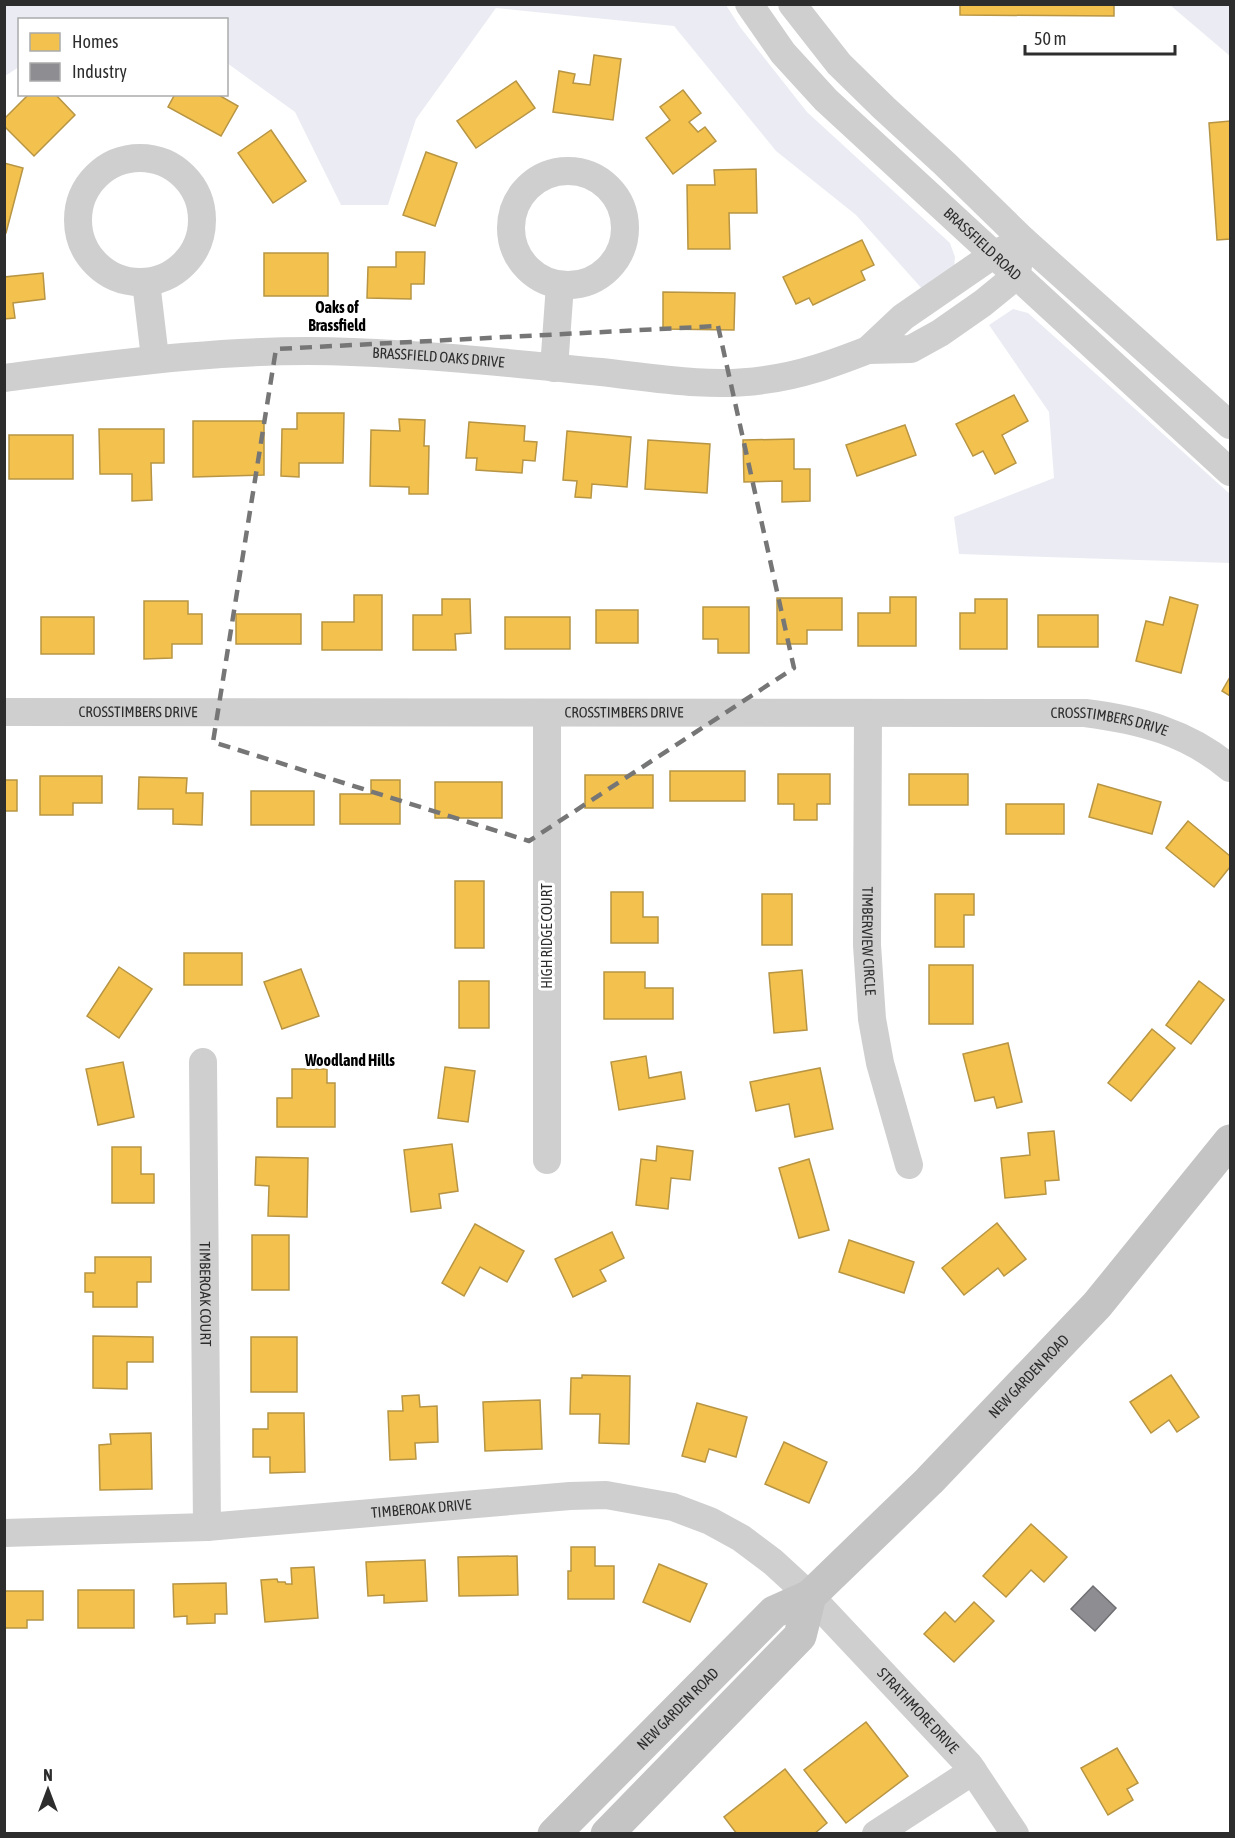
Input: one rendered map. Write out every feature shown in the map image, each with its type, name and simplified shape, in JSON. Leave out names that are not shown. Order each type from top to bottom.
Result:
[{"type":"main road","name":"NEW GARDEN ROAD","points":[[554,1833],[774,1612],[810,1596],[929,1481],[1096,1305],[1230,1141]]},
{"type":"main road","points":[[607,1833],[800,1636],[810,1596]]},
{"type":"street","name":"BRASSFIELD ROAD","points":[[749,4],[783,52],[826,100],[1230,472]]},
{"type":"street","name":"BRASSFIELD ROAD","points":[[792,4],[839,64],[1023,240],[1230,425]]},
{"type":"street","points":[[142,157],[163,162],[180,172],[194,188],[201,208],[202,228],[196,248],[183,265],[166,276],[146,282],[127,281],[110,274],[96,264],[85,249],[79,232],[78,214],[82,196],[91,180],[105,168],[121,160],[142,157]]},
{"type":"street","points":[[573,171],[586,173],[598,179],[616,197],[622,208],[626,234],[617,259],[598,277],[586,282],[560,285],[537,276],[527,268],[514,246],[511,222],[514,209],[527,188],[548,174],[573,171]]},
{"type":"street","name":"BRASSFIELD OAKS DRIVE","points":[[868,350],[903,317],[993,255],[1023,240]]},
{"type":"street","points":[[1016,276],[1023,240]]},
{"type":"street","name":"BRASSFIELD OAKS DRIVE","points":[[4,378],[155,358],[252,353],[349,352],[443,357],[680,380],[762,381],[811,372],[868,350],[910,350],[948,327],[1016,276]]},
{"type":"street","points":[[146,282],[155,358]]},
{"type":"street","points":[[554,368],[560,285]]},
{"type":"street","name":"CROSSTIMBERS DRIVE","points":[[4,712],[1085,713],[1120,717],[1157,726],[1192,743],[1230,768]]},
{"type":"street","name":"HIGH RIDGE COURT","points":[[547,712],[547,1160]]},
{"type":"street","name":"TIMBERVIEW CIRCLE","points":[[868,713],[867,945],[872,1018],[880,1063],[909,1165]]},
{"type":"street","name":"TIMBEROAK COURT","points":[[203,1062],[207,1527]]},
{"type":"street","name":"TIMBEROAK DRIVE","points":[[4,1533],[207,1527],[555,1497],[606,1495],[673,1507],[711,1521],[741,1538],[773,1562],[810,1596]]},
{"type":"street","name":"STRATHMORE DRIVE","points":[[810,1596],[973,1771],[1015,1833]]},
{"type":"street","points":[[876,1833],[973,1771]]},
{"type":"highlighted area","points":[[718,326],[794,668],[529,841],[213,742],[276,349]]},
{"type":"shaded area","points":[[5,5],[726,5],[740,27],[807,112],[950,243],[955,257],[954,270],[924,291],[856,215],[776,151],[674,26],[496,8],[416,119],[388,205],[341,205],[295,112],[228,64],[228,18],[18,18],[18,68],[5,76]]},
{"type":"shaded area","points":[[1170,5],[1230,5],[1230,56]]},
{"type":"shaded area","points":[[1013,309],[1028,313],[1230,494],[1230,563],[959,554],[954,517],[1054,478],[1049,412],[989,325]]},
{"type":"building: Homes","points":[[960,4],[1114,4],[1114,16],[960,15]]},
{"type":"building: Homes","points":[[594,55],[621,59],[613,120],[553,112],[559,71],[575,74],[573,83],[590,85]]},
{"type":"building: Homes","points":[[516,81],[535,108],[476,148],[457,121]]},
{"type":"building: Homes","points":[[683,90],[701,113],[689,122],[698,132],[705,127],[716,141],[673,174],[646,138],[670,120],[660,107]]},
{"type":"building: Homes","points":[[27,96],[57,96],[75,115],[34,156],[4,126],[4,119]]},
{"type":"building: Homes","points":[[174,96],[220,96],[238,106],[221,136],[168,107]]},
{"type":"building: Homes","points":[[1230,121],[1230,239],[1217,240],[1209,123]]},
{"type":"building: Homes","points":[[271,130],[306,181],[273,203],[238,153]]},
{"type":"building: Homes","points":[[426,152],[457,163],[435,226],[403,215]]},
{"type":"building: Homes","points":[[4,163],[23,168],[6,233],[4,233]]},
{"type":"building: Homes","points":[[756,169],[757,213],[729,213],[730,249],[688,249],[687,185],[715,185],[714,170]]},
{"type":"building: Homes","points":[[862,240],[874,265],[861,271],[865,280],[813,305],[809,298],[796,304],[783,277]]},
{"type":"building: Homes","points":[[396,252],[425,252],[424,284],[411,284],[411,299],[367,298],[368,267],[396,267]]},
{"type":"building: Homes","points":[[264,253],[328,253],[328,296],[264,296]]},
{"type":"building: Homes","points":[[43,273],[45,299],[13,303],[15,318],[4,319],[4,277]]},
{"type":"building: Homes","points":[[663,292],[735,293],[734,330],[663,329]]},
{"type":"building: Homes","points":[[1014,395],[1028,421],[1002,435],[1016,463],[995,474],[983,451],[973,456],[956,424]]},
{"type":"building: Homes","points":[[297,413],[344,413],[343,463],[299,463],[299,477],[281,476],[282,429],[297,429]]},
{"type":"building: Homes","points":[[399,419],[425,420],[424,446],[429,446],[428,494],[409,494],[409,487],[370,486],[371,430],[400,431]]},
{"type":"building: Homes","points":[[193,421],[264,421],[264,475],[193,477]]},
{"type":"building: Homes","points":[[469,422],[525,426],[524,441],[537,442],[535,461],[523,460],[522,473],[476,470],[477,458],[466,458]]},
{"type":"building: Homes","points":[[905,425],[916,455],[857,476],[846,445]]},
{"type":"building: Homes","points":[[99,429],[164,429],[164,463],[151,463],[152,500],[132,501],[132,474],[100,474]]},
{"type":"building: Homes","points":[[567,431],[631,437],[627,487],[592,484],[591,498],[575,497],[577,481],[563,480]]},
{"type":"building: Homes","points":[[9,435],[73,435],[73,479],[9,479]]},
{"type":"building: Homes","points":[[794,439],[794,469],[810,469],[810,501],[782,502],[782,481],[744,482],[743,440]]},
{"type":"building: Homes","points":[[648,440],[710,444],[707,493],[645,489]]},
{"type":"building: Homes","points":[[354,595],[382,595],[382,650],[322,650],[322,622],[354,622]]},
{"type":"building: Homes","points":[[890,597],[916,597],[916,646],[858,646],[858,613],[890,613]]},
{"type":"building: Homes","points":[[1170,597],[1198,605],[1181,673],[1136,661],[1146,621],[1163,625]]},
{"type":"building: Homes","points":[[777,598],[842,598],[842,630],[807,630],[807,644],[777,644]]},
{"type":"building: Homes","points":[[442,599],[470,599],[471,633],[455,634],[456,650],[413,650],[413,615],[442,615]]},
{"type":"building: Homes","points":[[975,599],[1007,599],[1007,649],[960,649],[960,613],[975,613]]},
{"type":"building: Homes","points":[[144,601],[188,601],[188,614],[202,614],[202,644],[172,644],[172,658],[144,659]]},
{"type":"building: Homes","points":[[703,607],[749,607],[749,653],[718,653],[718,639],[703,639]]},
{"type":"building: Homes","points":[[596,610],[638,610],[638,643],[596,643]]},
{"type":"building: Homes","points":[[236,614],[301,614],[301,644],[236,644]]},
{"type":"building: Homes","points":[[1038,615],[1098,615],[1098,647],[1038,647]]},
{"type":"building: Homes","points":[[41,617],[94,617],[94,654],[41,654]]},
{"type":"building: Homes","points":[[505,617],[570,617],[570,649],[505,649]]},
{"type":"building: Homes","points":[[1230,677],[1230,696],[1222,691]]},
{"type":"building: Homes","points":[[670,771],[745,771],[745,801],[670,801]]},
{"type":"building: Homes","points":[[778,774],[830,774],[830,804],[817,804],[817,820],[794,820],[794,804],[778,804]]},
{"type":"building: Homes","points":[[909,774],[968,774],[968,805],[909,805]]},
{"type":"building: Homes","points":[[585,775],[653,775],[653,808],[585,808]]},
{"type":"building: Homes","points":[[40,776],[102,776],[102,803],[73,803],[73,815],[40,815]]},
{"type":"building: Homes","points":[[139,777],[187,778],[186,793],[203,793],[202,825],[173,824],[173,809],[138,809]]},
{"type":"building: Homes","points":[[4,780],[17,780],[17,811],[4,811]]},
{"type":"building: Homes","points":[[371,780],[400,780],[400,824],[340,824],[340,794],[371,794]]},
{"type":"building: Homes","points":[[435,782],[502,782],[502,818],[435,818]]},
{"type":"building: Homes","points":[[1098,784],[1161,802],[1152,834],[1089,817]]},
{"type":"building: Homes","points":[[251,791],[314,791],[314,825],[251,825]]},
{"type":"building: Homes","points":[[1006,804],[1064,804],[1064,834],[1006,834]]},
{"type":"building: Homes","points":[[1188,821],[1230,856],[1230,867],[1214,887],[1166,848]]},
{"type":"building: Homes","points":[[455,881],[484,881],[484,948],[455,948]]},
{"type":"building: Homes","points":[[611,892],[643,892],[643,917],[658,917],[658,943],[611,943]]},
{"type":"building: Homes","points":[[762,894],[792,894],[792,945],[762,945]]},
{"type":"building: Homes","points":[[935,894],[974,894],[974,915],[964,915],[964,947],[935,947]]},
{"type":"building: Homes","points":[[184,953],[242,953],[242,985],[184,985]]},
{"type":"building: Homes","points":[[929,965],[973,965],[973,1024],[929,1024]]},
{"type":"building: Homes","points":[[119,967],[152,989],[119,1038],[87,1016]]},
{"type":"building: Homes","points":[[301,969],[319,1016],[282,1029],[264,982]]},
{"type":"building: Homes","points":[[802,970],[807,1030],[774,1033],[769,973]]},
{"type":"building: Homes","points":[[604,972],[645,972],[645,988],[673,988],[673,1019],[604,1019]]},
{"type":"building: Homes","points":[[459,981],[489,981],[489,1028],[459,1028]]},
{"type":"building: Homes","points":[[1199,981],[1224,1000],[1191,1044],[1166,1025]]},
{"type":"building: Homes","points":[[1152,1029],[1175,1048],[1131,1101],[1108,1083]]},
{"type":"building: Homes","points":[[1008,1043],[1022,1102],[997,1108],[994,1097],[975,1101],[963,1054]]},
{"type":"building: Homes","points":[[646,1056],[649,1078],[681,1072],[685,1099],[619,1110],[611,1062]]},
{"type":"building: Homes","points":[[123,1062],[134,1117],[98,1125],[86,1069]]},
{"type":"building: Homes","points":[[445,1067],[475,1071],[468,1122],[438,1118]]},
{"type":"building: Homes","points":[[820,1068],[833,1129],[795,1137],[789,1104],[756,1111],[750,1082]]},
{"type":"building: Homes","points":[[292,1069],[327,1069],[327,1083],[335,1083],[335,1127],[277,1127],[277,1098],[292,1098]]},
{"type":"building: Homes","points":[[1054,1131],[1059,1180],[1045,1181],[1046,1194],[1005,1198],[1001,1158],[1030,1155],[1028,1133]]},
{"type":"building: Homes","points":[[452,1144],[458,1191],[439,1194],[441,1208],[411,1212],[404,1150]]},
{"type":"building: Homes","points":[[657,1146],[693,1151],[690,1180],[671,1178],[668,1209],[636,1205],[641,1159],[656,1161]]},
{"type":"building: Homes","points":[[112,1147],[141,1147],[141,1174],[154,1174],[154,1203],[112,1203]]},
{"type":"building: Homes","points":[[256,1157],[308,1158],[307,1217],[268,1216],[269,1186],[255,1185]]},
{"type":"building: Homes","points":[[809,1159],[829,1230],[799,1238],[779,1168]]},
{"type":"building: Homes","points":[[997,1223],[1026,1259],[1004,1276],[998,1268],[964,1295],[942,1268]]},
{"type":"building: Homes","points":[[475,1224],[524,1251],[507,1282],[480,1267],[464,1296],[442,1283]]},
{"type":"building: Homes","points":[[612,1232],[624,1258],[600,1270],[606,1281],[573,1297],[555,1259]]},
{"type":"building: Homes","points":[[252,1235],[289,1235],[289,1290],[252,1290]]},
{"type":"building: Homes","points":[[849,1240],[914,1262],[904,1293],[839,1272]]},
{"type":"building: Homes","points":[[95,1257],[151,1257],[151,1282],[137,1282],[137,1307],[93,1307],[93,1292],[85,1292],[85,1273],[95,1273]]},
{"type":"building: Homes","points":[[93,1336],[153,1337],[153,1362],[127,1362],[127,1389],[93,1388]]},
{"type":"building: Homes","points":[[251,1337],[297,1337],[297,1392],[251,1392]]},
{"type":"building: Homes","points":[[582,1375],[630,1376],[629,1444],[599,1443],[600,1414],[570,1414],[571,1378],[582,1378]]},
{"type":"building: Homes","points":[[1171,1375],[1199,1417],[1177,1432],[1169,1420],[1151,1433],[1130,1402]]},
{"type":"building: Homes","points":[[419,1395],[420,1407],[437,1406],[438,1442],[415,1443],[416,1459],[390,1460],[388,1411],[403,1411],[402,1396]]},
{"type":"building: Homes","points":[[540,1400],[542,1449],[485,1451],[483,1402]]},
{"type":"building: Homes","points":[[697,1403],[747,1417],[736,1457],[709,1449],[705,1462],[682,1456]]},
{"type":"building: Homes","points":[[268,1413],[304,1413],[305,1472],[270,1473],[270,1457],[253,1457],[253,1429],[268,1429]]},
{"type":"building: Homes","points":[[151,1433],[152,1489],[100,1490],[99,1445],[111,1444],[110,1434]]},
{"type":"building: Homes","points":[[784,1442],[827,1462],[809,1503],[765,1484]]},
{"type":"building: Homes","points":[[1031,1524],[1067,1557],[1044,1582],[1031,1570],[1006,1597],[983,1576]]},
{"type":"building: Homes","points":[[571,1547],[595,1547],[595,1566],[614,1566],[614,1599],[568,1599]]},
{"type":"building: Homes","points":[[517,1556],[518,1595],[459,1596],[458,1557]]},
{"type":"building: Homes","points":[[425,1560],[427,1601],[384,1603],[384,1595],[368,1596],[366,1562]]},
{"type":"building: Homes","points":[[659,1564],[707,1584],[690,1622],[643,1602]]},
{"type":"building: Homes","points":[[314,1567],[318,1618],[265,1622],[261,1580],[277,1579],[278,1582],[292,1584],[291,1568]]},
{"type":"building: Homes","points":[[226,1583],[227,1614],[215,1614],[215,1623],[187,1624],[187,1616],[174,1617],[173,1584]]},
{"type":"building: Homes","points":[[78,1590],[134,1590],[134,1628],[78,1628]]},
{"type":"building: Homes","points":[[4,1591],[43,1591],[43,1620],[27,1620],[27,1628],[4,1628]]},
{"type":"building: Homes","points":[[974,1602],[994,1621],[954,1662],[924,1634],[945,1612],[955,1622]]},
{"type":"building: Homes","points":[[866,1722],[908,1776],[846,1823],[804,1770]]},
{"type":"building: Homes","points":[[1117,1748],[1138,1783],[1127,1789],[1133,1800],[1108,1815],[1081,1768]]},
{"type":"building: Homes","points":[[785,1769],[827,1823],[814,1834],[737,1834],[724,1817]]},
{"type":"building: Industry","points":[[1093,1586],[1116,1608],[1095,1631],[1071,1609]]},
{"type":"district","name":"Oaks of Brassfield","points":[[337,316]]},
{"type":"district","name":"Woodland Hills","points":[[350,1060]]}]
